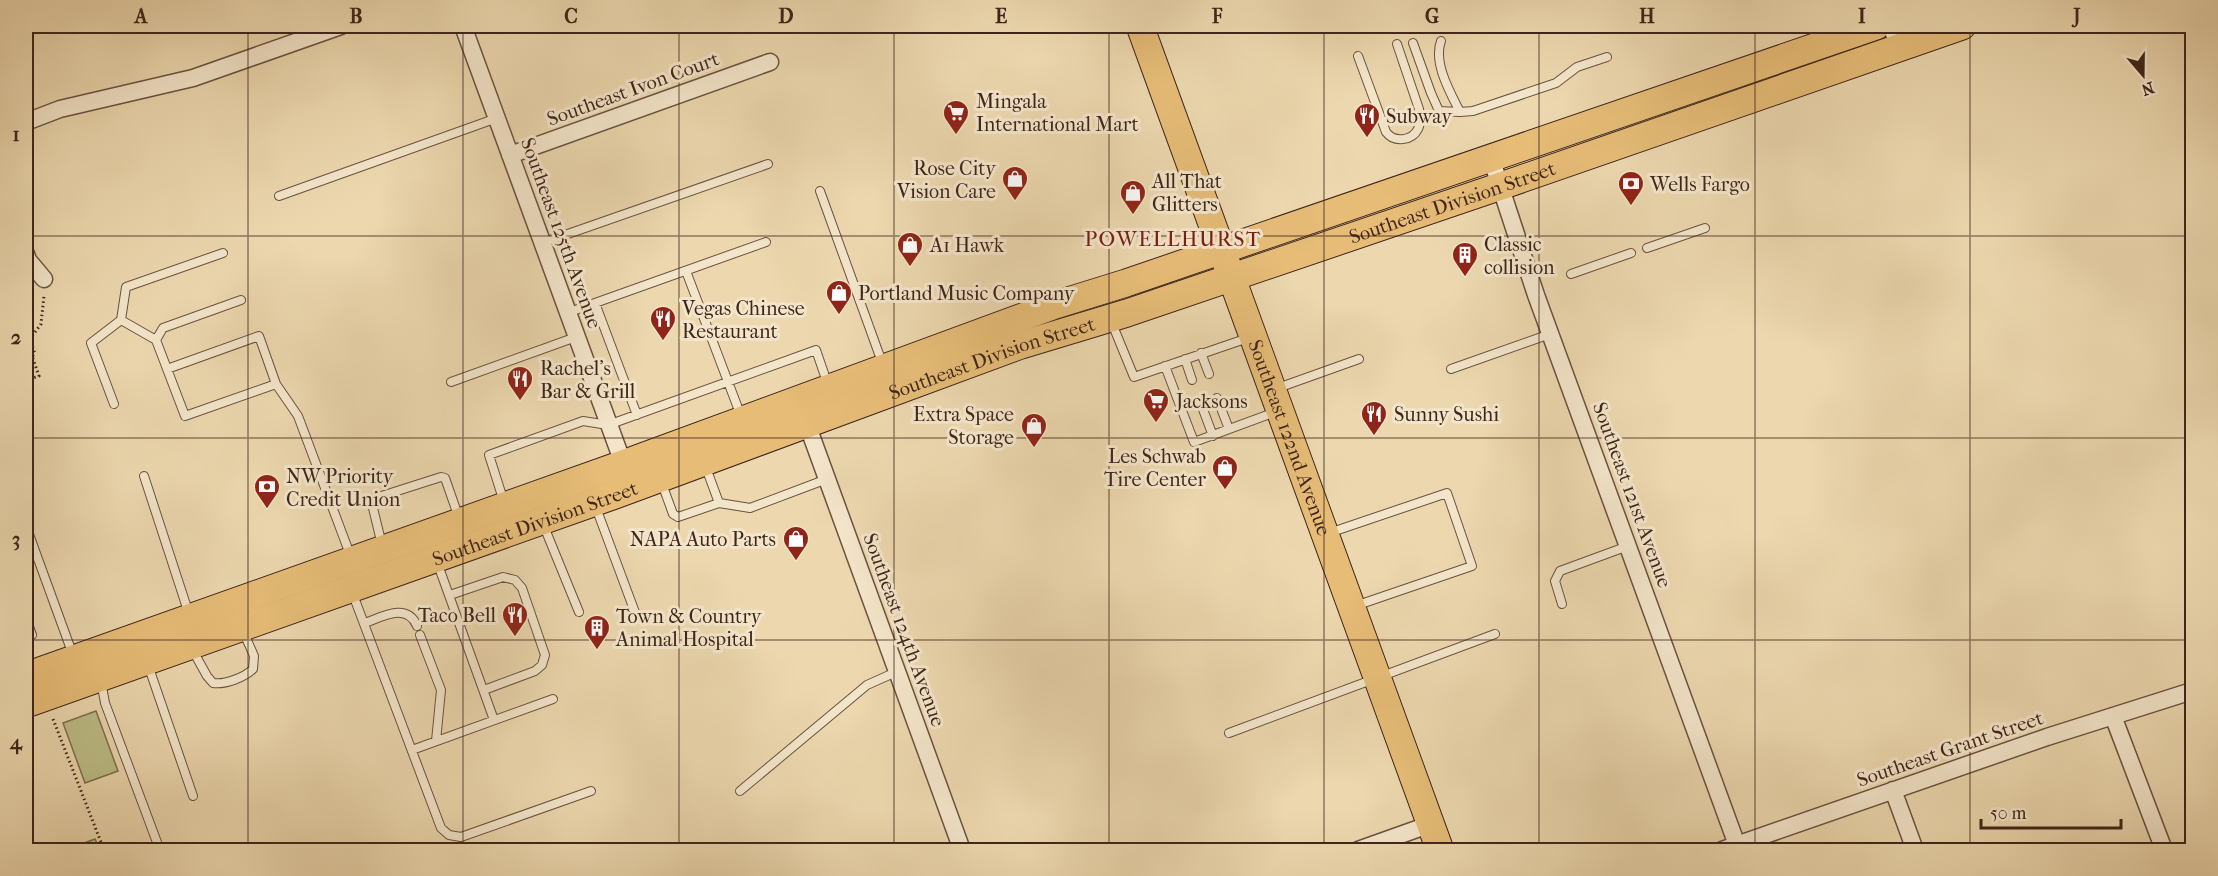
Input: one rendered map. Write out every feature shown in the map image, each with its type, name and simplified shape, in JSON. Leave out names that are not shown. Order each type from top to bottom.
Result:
[{"type":"main road","name":"Southeast 122nd Avenue","points":[[1140,26],[1440,850]]},
{"type":"main road","name":"Southeast Division Street","points":[[35,701],[593,502],[628,476],[742,420],[1055,305],[1126,283],[1876,26]]},
{"type":"main road","name":"Southeast Division Street","points":[[26,676],[504,505],[628,476],[660,478],[1011,349],[1501,186],[1895,36],[1962,26]]},
{"type":"main road","points":[[807,424],[809,413],[816,401],[829,388]]},
{"type":"street","points":[[26,122],[70,106],[116,98],[193,78],[341,26]]},
{"type":"street","name":"Southeast 125th Avenue","points":[[463,26],[628,476]]},
{"type":"street","name":"Southeast Ivon Court","points":[[510,155],[770,62]]},
{"type":"street","name":"Southeast 121st Avenue","points":[[1491,158],[1550,334],[1628,546],[1730,848]]},
{"type":"street","points":[[26,254],[28,261],[44,279]]},
{"type":"street","name":"Southeast 124th Avenue","points":[[807,424],[962,850]]},
{"type":"street","name":"Southeast Grant Street","points":[[1730,848],[1893,790],[2193,691]]},
{"type":"street","points":[[2113,716],[2164,850]]},
{"type":"street","points":[[1893,790],[1915,850]]},
{"type":"street","points":[[1358,850],[1431,824]]},
{"type":"lane","points":[[1441,41],[1437,52],[1449,90],[1460,112]]},
{"type":"lane","points":[[1413,43],[1439,111],[1473,111],[1556,83],[1577,67],[1607,57]]},
{"type":"lane","points":[[1358,56],[1386,132],[1390,139],[1403,139],[1412,135],[1419,128],[1420,118],[1397,44]]},
{"type":"lane","points":[[279,196],[496,118]]},
{"type":"lane","points":[[542,243],[768,164]]},
{"type":"lane","points":[[820,191],[884,368]]},
{"type":"lane","points":[[1647,248],[1705,228]]},
{"type":"lane","points":[[567,313],[766,242]]},
{"type":"lane","points":[[114,404],[91,343],[121,320],[126,287],[223,253]]},
{"type":"lane","points":[[1571,274],[1631,254]]},
{"type":"lane","points":[[686,271],[742,420]]},
{"type":"lane","points":[[156,340],[163,328],[241,300]]},
{"type":"lane","points":[[595,303],[638,415]]},
{"type":"lane","points":[[1110,317],[1134,377],[1252,337]]},
{"type":"lane","points":[[121,320],[156,340],[185,416],[276,384]]},
{"type":"lane","points":[[1451,369],[1550,334]]},
{"type":"lane","points":[[167,369],[259,336],[276,384],[298,416],[352,559]]},
{"type":"lane","points":[[451,382],[576,337]]},
{"type":"lane","points":[[504,505],[489,455],[583,421],[608,425],[816,350],[829,388]]},
{"type":"lane","points":[[1201,353],[1209,374]]},
{"type":"lane","points":[[1185,359],[1192,380]]},
{"type":"lane","points":[[1165,366],[1194,442],[1229,429],[1276,400],[1359,359]]},
{"type":"lane","points":[[1217,398],[1229,429]]},
{"type":"lane","points":[[1201,404],[1213,436]]},
{"type":"lane","points":[[704,462],[719,503]]},
{"type":"lane","points":[[144,476],[190,617]]},
{"type":"lane","points":[[383,548],[372,499],[441,477],[445,478],[460,521]]},
{"type":"lane","points":[[660,478],[675,516],[678,517],[719,503],[750,508],[827,479]]},
{"type":"lane","points":[[1325,534],[1447,493],[1472,566],[1352,607]]},
{"type":"lane","points":[[593,502],[636,615]]},
{"type":"lane","points":[[542,520],[579,612]]},
{"type":"lane","points":[[26,526],[75,658]]},
{"type":"lane","points":[[1562,604],[1555,581],[1560,571],[1628,546]]},
{"type":"lane","points":[[436,559],[494,720]]},
{"type":"lane","points":[[450,595],[503,577],[515,580],[522,588],[545,655],[542,665],[535,672],[484,690]]},
{"type":"lane","points":[[350,589],[365,623],[441,828],[449,835],[461,837],[591,791]]},
{"type":"lane","points":[[365,623],[396,612],[406,614],[414,620],[417,626]]},
{"type":"lane","points":[[26,618],[32,635],[26,637]]},
{"type":"lane","points":[[190,646],[207,676],[213,683],[220,684],[249,673],[253,669],[254,656],[242,627]]},
{"type":"lane","points":[[1229,733],[1495,634]]},
{"type":"lane","points":[[420,635],[441,690],[436,741]]},
{"type":"lane","points":[[147,661],[193,796]]},
{"type":"lane","points":[[740,791],[867,685],[896,672]]},
{"type":"lane","points":[[100,678],[105,703],[158,845]]},
{"type":"lane","points":[[412,750],[553,699]]},
{"type":"path","points":[[26,377],[30,379],[39,376],[32,356],[35,354],[30,339],[41,324],[44,279]]},
{"type":"path","points":[[35,701],[104,850]]},
{"type":"green space","points":[[96,711],[118,771],[85,783],[63,723]]},
{"type":"green space","points":[[95,839],[100,850],[65,850]]},
{"type":"place","name":"Mingala International Mart","points":[[956,136]]},
{"type":"place","name":"Subway","points":[[1367,139]]},
{"type":"place","name":"Rose City Vision Care","points":[[1015,202]]},
{"type":"place","name":"Wells Fargo","points":[[1631,207]]},
{"type":"place","name":"All That Glitters","points":[[1133,216]]},
{"type":"place","name":"A1 Hawk","points":[[910,268]]},
{"type":"place","name":"Classic collision","points":[[1465,278]]},
{"type":"place","name":"Portland Music Company","points":[[839,316]]},
{"type":"place","name":"Vegas Chinese Restaurant","points":[[663,342]]},
{"type":"place","name":"Rachel's Bar & Grill","points":[[520,402]]},
{"type":"place","name":"Jacksons","points":[[1156,424]]},
{"type":"place","name":"Sunny Sushi","points":[[1374,437]]},
{"type":"place","name":"Extra Space Storage","points":[[1034,449]]},
{"type":"place","name":"Les Schwab Tire Center","points":[[1225,491]]},
{"type":"place","name":"NW Priority Credit Union","points":[[267,510]]},
{"type":"place","name":"NAPA Auto Parts","points":[[796,562]]},
{"type":"place","name":"Taco Bell","points":[[515,638]]},
{"type":"place","name":"Town & Country Animal Hospital","points":[[597,651]]},
{"type":"district","name":"POWELLHURST","points":[[1173,239]]}]
